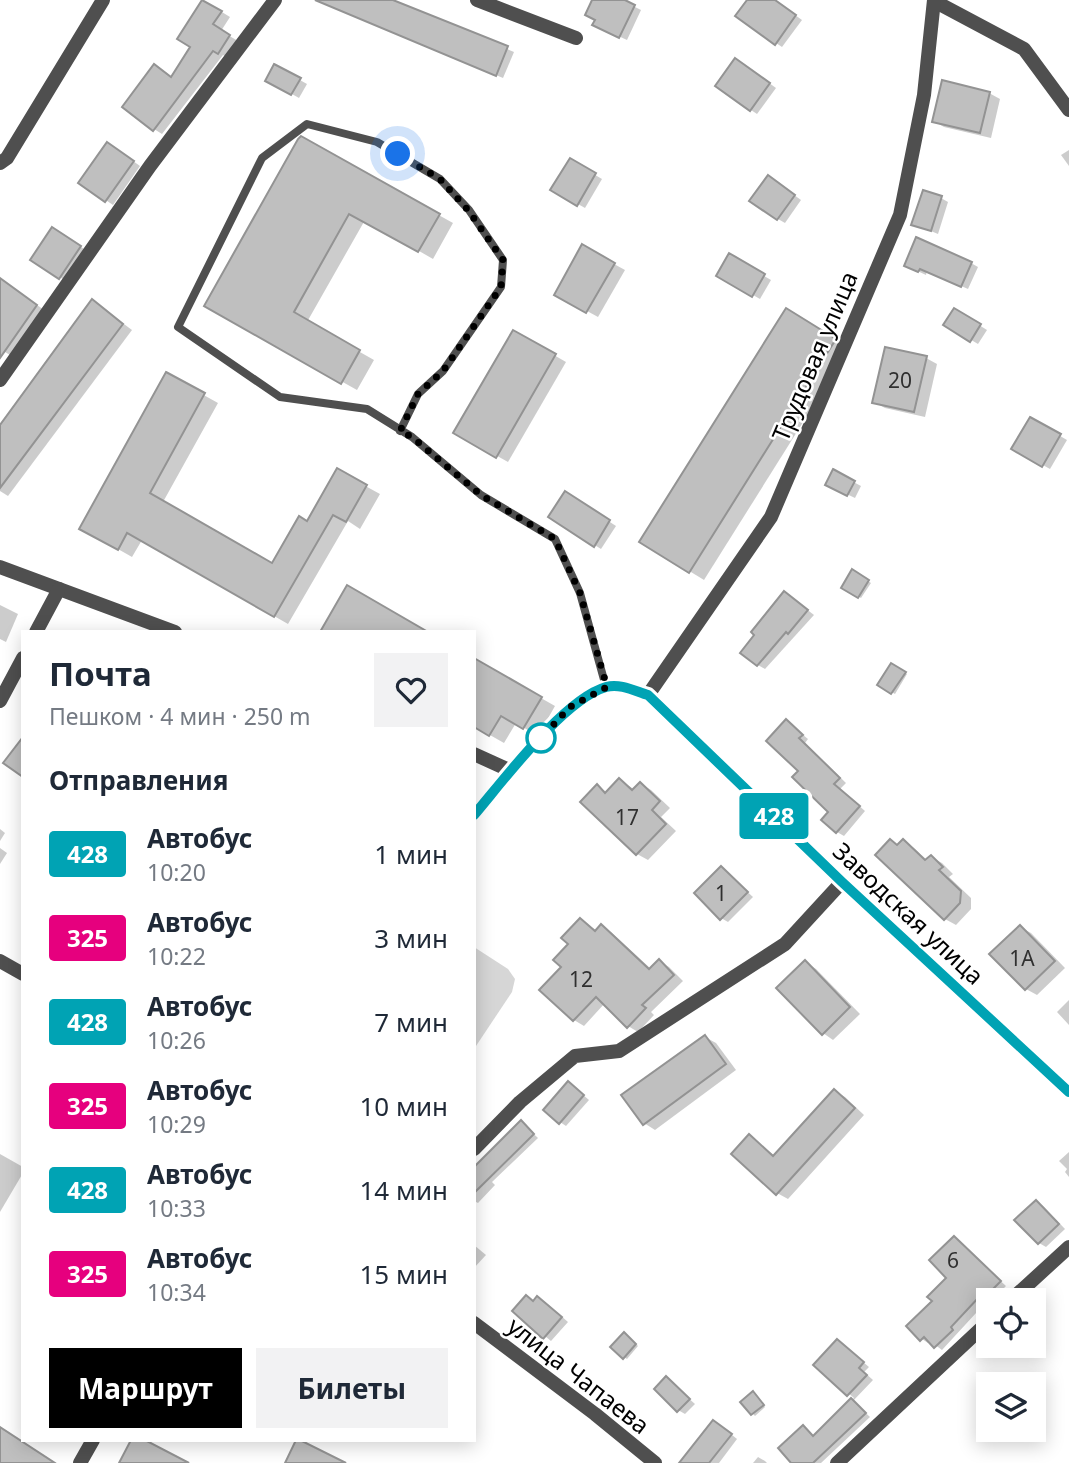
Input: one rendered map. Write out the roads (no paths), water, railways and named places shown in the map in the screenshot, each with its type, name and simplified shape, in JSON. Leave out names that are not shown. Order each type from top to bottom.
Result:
[{"type":"street","points":[[0,163],[7,158],[103,0]]},
{"type":"street","points":[[0,380],[149,166],[275,0]]},
{"type":"street","points":[[478,0],[576,38]]},
{"type":"street","points":[[934,0],[1024,49],[1069,110]]},
{"type":"street","name":"Трудовая улица","points":[[648,695],[771,517],[900,215],[924,95],[934,0]]},
{"type":"street","points":[[0,567],[170,630]]},
{"type":"street","points":[[37,630],[59,589]]},
{"type":"street","points":[[0,701],[21,662]]},
{"type":"street","points":[[476,814],[570,707],[607,687]]},
{"type":"street","name":"Заводская улица","points":[[607,687],[624,687],[648,695],[842,882],[1069,1092]]},
{"type":"street","points":[[476,755],[511,771]]},
{"type":"street","points":[[476,1147],[520,1102],[575,1056],[619,1051],[785,944],[842,882]]},
{"type":"street","points":[[0,961],[21,973]]},
{"type":"street","points":[[1024,1288],[1069,1247]]},
{"type":"street","name":"улица Чапаева","points":[[476,1325],[655,1463]]},
{"type":"street","points":[[837,1463],[976,1333]]},
{"type":"street","points":[[80,1463],[92,1442]]},
{"type":"lane","points":[[400,431],[418,394],[443,371],[501,287],[503,260],[468,210],[440,179],[377,142],[307,124],[262,158],[178,327],[280,397],[367,409],[400,431],[412,437],[481,495],[555,539],[580,593],[607,687]]}]
